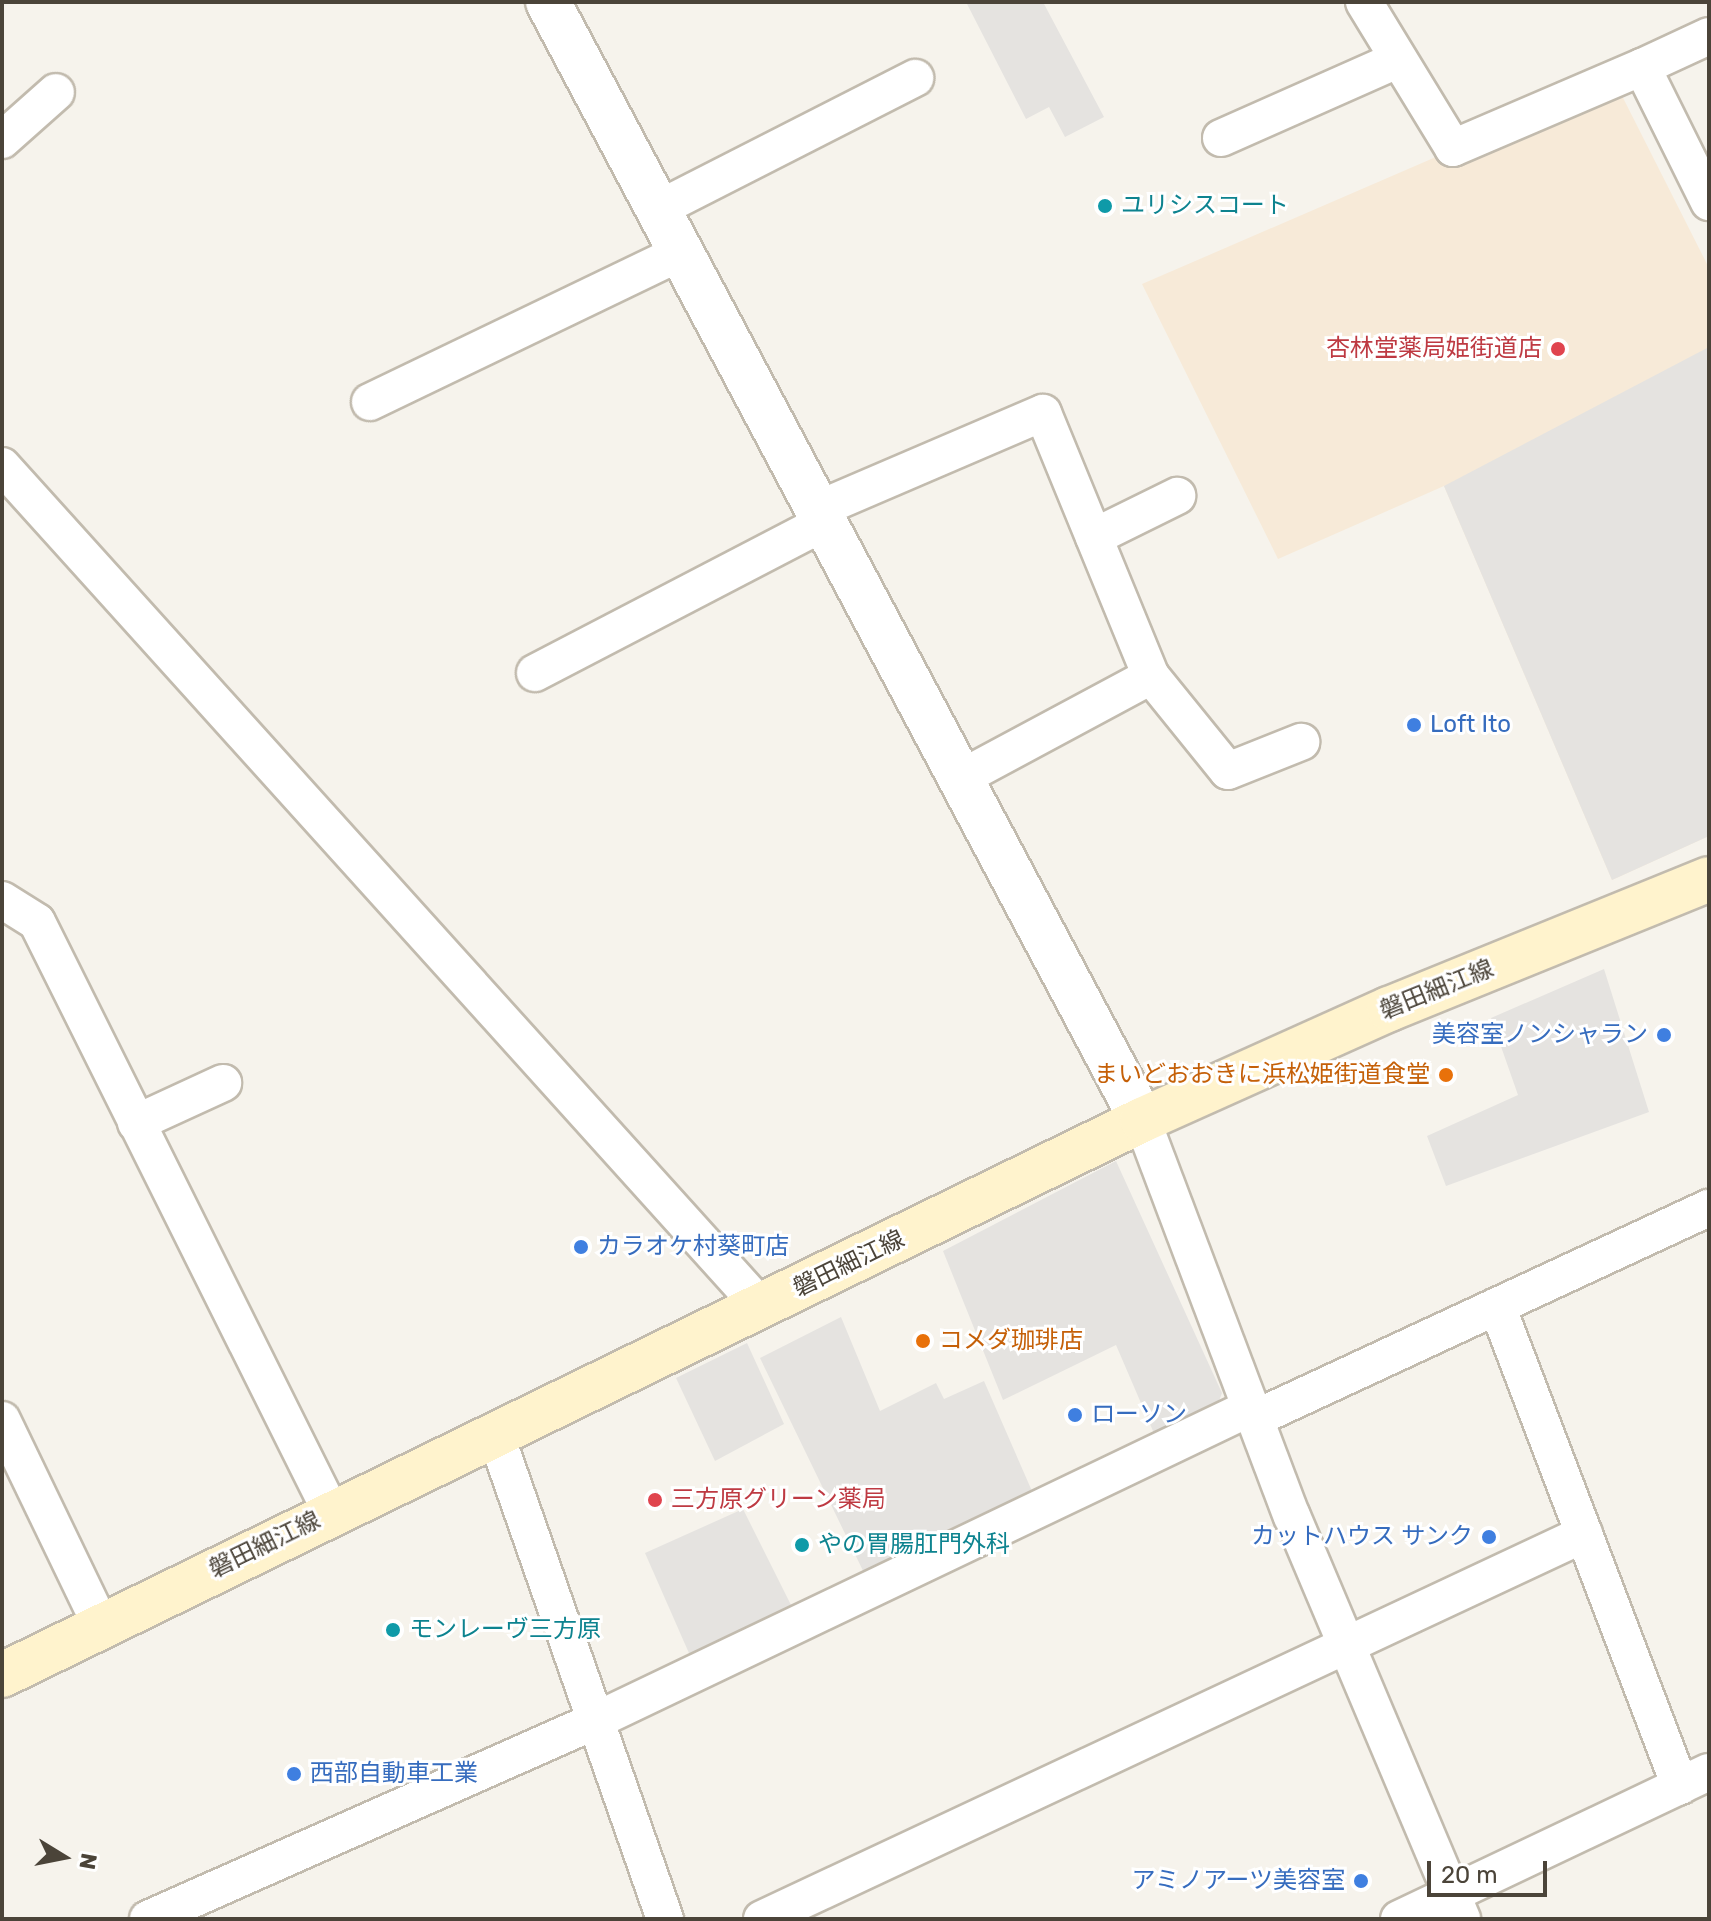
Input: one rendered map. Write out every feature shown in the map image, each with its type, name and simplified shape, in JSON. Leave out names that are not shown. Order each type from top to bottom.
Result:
[{"type":"main road","name":"磐田細江線","points":[[2,1675],[331,1512],[761,1307],[1142,1120],[1389,1009],[1709,879]]},
{"type":"street","points":[[548,2],[818,518],[1142,1120],[1344,1643],[1454,1908]]},
{"type":"street","points":[[1364,2],[1453,148],[1709,36]]},
{"type":"street","points":[[1221,138],[1397,60]]},
{"type":"street","points":[[1642,67],[1709,202]]},
{"type":"street","points":[[656,210],[915,78]]},
{"type":"street","points":[[2,140],[56,92]]},
{"type":"street","points":[[370,402],[678,254]]},
{"type":"street","points":[[535,673],[818,518],[1043,413],[1151,676],[1228,771],[1301,742]]},
{"type":"street","points":[[2,466],[761,1307]]},
{"type":"street","points":[[1094,537],[1177,496]]},
{"type":"street","points":[[959,779],[1151,676]]},
{"type":"street","points":[[2,900],[37,922],[331,1512]]},
{"type":"street","points":[[136,1123],[223,1083]]},
{"type":"street","points":[[148,1919],[599,1719],[1254,1413],[1709,1208]]},
{"type":"street","points":[[1399,1919],[1454,1908],[1695,1779],[1584,1534],[1497,1306]]},
{"type":"street","points":[[2,1420],[101,1626]]},
{"type":"street","points":[[495,1433],[599,1719],[665,1919]]},
{"type":"street","points":[[762,1919],[1344,1643],[1584,1534]]},
{"type":"shaded area","points":[[966,2],[1043,2],[1104,117],[1065,137],[1049,107],[1026,119]]},
{"type":"shaded area","points":[[1614,80],[1709,268],[1709,836],[1612,880],[1444,486],[1278,559],[1142,284]]},
{"type":"shaded area","points":[[1709,347],[1709,836],[1612,880],[1444,486]]},
{"type":"shaded area","points":[[1604,969],[1649,1112],[1446,1186],[1427,1136],[1518,1095],[1491,1018]]},
{"type":"shaded area","points":[[1116,1161],[1222,1393],[1216,1409],[1156,1438],[1116,1345],[1003,1400],[943,1251]]},
{"type":"shaded area","points":[[841,1317],[880,1411],[936,1383],[944,1399],[984,1381],[1035,1498],[867,1579],[760,1358]]},
{"type":"shaded area","points":[[747,1343],[784,1424],[715,1461],[676,1378]]},
{"type":"shaded area","points":[[743,1509],[795,1613],[692,1660],[645,1553]]},
{"type":"place","name":"ユリシスコート","points":[[1105,206]]},
{"type":"place","name":"杏林堂薬局姫街道店","points":[[1558,349]]},
{"type":"place","name":"Loft Ito","points":[[1414,725]]},
{"type":"place","name":"美容室ノンシャラン","points":[[1664,1035]]},
{"type":"place","name":"まいどおおきに浜松姫街道食堂","points":[[1446,1075]]},
{"type":"place","name":"カラオケ村葵町店","points":[[581,1247]]},
{"type":"place","name":"コメダ珈琲店","points":[[923,1341]]},
{"type":"place","name":"ローソン","points":[[1075,1415]]},
{"type":"place","name":"三方原グリーン薬局","points":[[655,1500]]},
{"type":"place","name":"カットハウス サンク","points":[[1489,1537]]},
{"type":"place","name":"やの胃腸肛門外科","points":[[802,1545]]},
{"type":"place","name":"モンレーヴ三方原","points":[[393,1630]]},
{"type":"place","name":"西部自動車工業","points":[[294,1774]]},
{"type":"place","name":"アミノアーツ美容室","points":[[1361,1881]]}]
